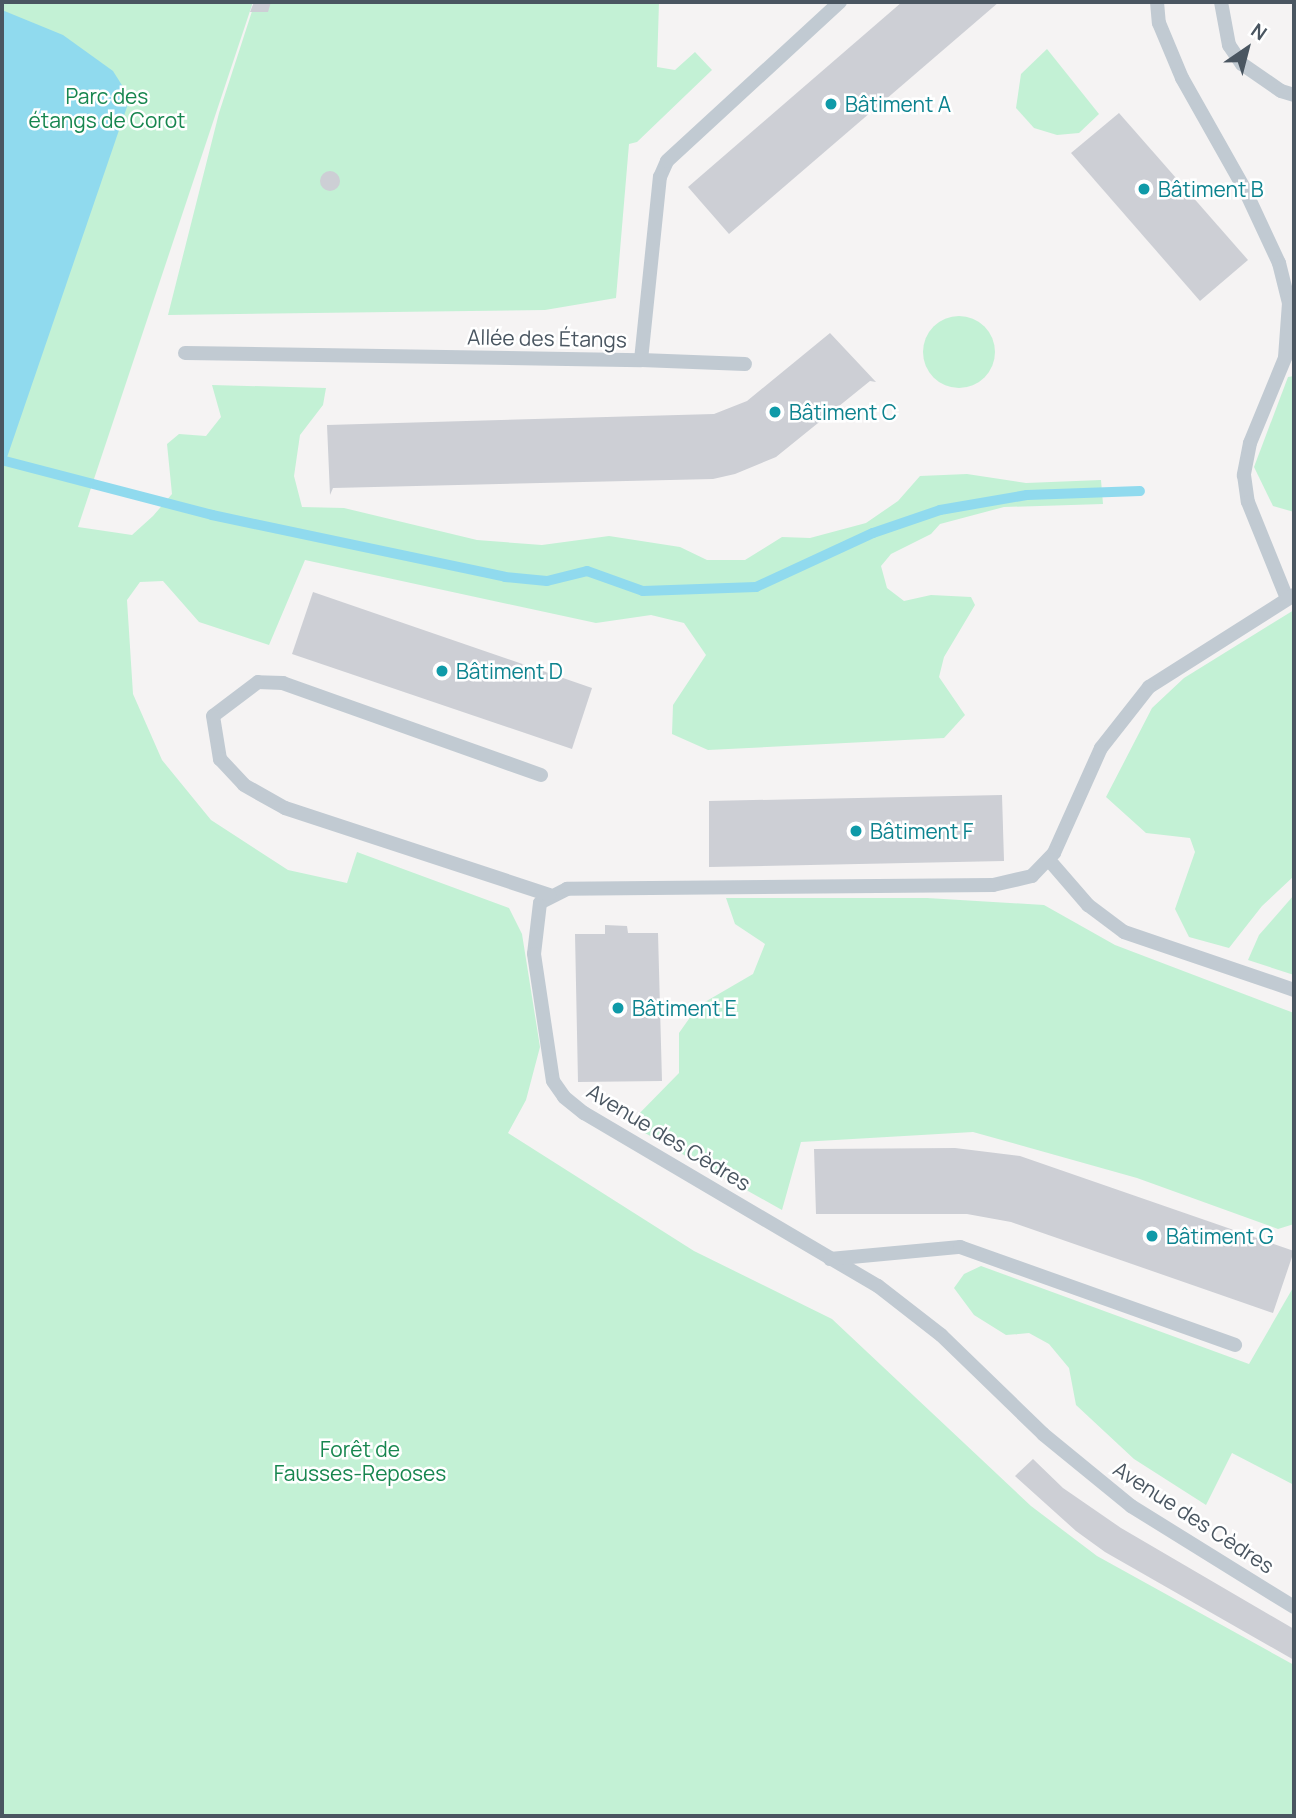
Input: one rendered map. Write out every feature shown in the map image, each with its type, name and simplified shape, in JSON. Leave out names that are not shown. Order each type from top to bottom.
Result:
[{"type":"lane","name":"Allée des Étangs","points":[[185,353],[640,360],[660,177],[667,161],[840,2]]},
{"type":"lane","points":[[541,775],[283,682],[258,682],[213,716],[220,759],[244,785],[285,808],[549,895],[567,889],[993,885],[1032,876],[1049,860],[1101,748],[1149,687],[1290,596],[1248,502],[1244,475],[1250,443],[1285,358],[1289,303],[1279,263],[1244,188],[1182,78],[1159,23],[1157,2]]},
{"type":"lane","points":[[1221,2],[1228,45],[1242,64],[1280,91],[1294,95]]},
{"type":"lane","points":[[640,360],[745,364]]},
{"type":"lane","points":[[1049,860],[1088,905],[1124,932],[1294,990]]},
{"type":"lane","name":"Avenue des Cèdres","points":[[549,895],[535,915],[534,954],[553,1081],[564,1097],[584,1113],[878,1286],[941,1335],[1043,1434],[1130,1506],[1294,1607]]},
{"type":"lane","points":[[830,1259],[960,1247],[1235,1345]]},
{"type":"green space","name":"Forêt de Fausses-Reposes","points":[[2,2],[253,2],[78,527],[132,535],[153,516],[172,494],[167,444],[179,434],[206,436],[221,417],[212,385],[326,388],[323,405],[300,435],[294,476],[302,507],[344,508],[477,540],[542,545],[609,536],[680,547],[707,560],[745,560],[782,537],[810,538],[866,523],[898,501],[920,476],[967,474],[1026,483],[1101,480],[1103,504],[1004,507],[940,524],[931,534],[891,554],[881,566],[887,588],[904,601],[931,595],[971,597],[975,605],[944,657],[939,677],[965,715],[944,738],[708,750],[672,734],[673,705],[706,655],[684,623],[651,615],[596,623],[305,560],[269,645],[199,622],[163,581],[140,582],[127,600],[133,694],[162,760],[211,820],[288,870],[347,883],[357,852],[509,908],[522,934],[540,1047],[526,1100],[508,1133],[694,1251],[832,1319],[1031,1506],[1097,1556],[1294,1665],[1294,1816],[2,1816]]},
{"type":"green space","points":[[255,2],[659,2],[657,67],[675,70],[695,52],[712,70],[637,142],[629,144],[616,298],[545,310],[168,315],[219,113]]},
{"type":"green space","points":[[1047,49],[1099,114],[1079,133],[1057,135],[1034,128],[1016,108],[1021,74]]},
{"type":"green space","points":[[959,316],[979,322],[989,332],[995,352],[989,372],[979,382],[959,388],[939,382],[929,372],[923,352],[929,332],[939,322]]},
{"type":"green space","points":[[1294,376],[1294,512],[1273,506],[1254,467],[1288,377]]},
{"type":"green space","points":[[1294,610],[1294,876],[1262,906],[1229,948],[1189,937],[1175,909],[1195,852],[1190,838],[1146,833],[1106,797],[1152,708],[1184,678]]},
{"type":"green space","points":[[1294,895],[1294,975],[1248,960],[1259,935]]},
{"type":"green space","points":[[726,898],[927,898],[1044,905],[1115,945],[1294,1013],[1294,1224],[1278,1229],[1137,1178],[973,1132],[801,1142],[782,1210],[629,1124],[679,1073],[679,1033],[698,1006],[753,974],[765,944],[735,924]]},
{"type":"green space","points":[[981,1266],[1249,1364],[1294,1286],[1294,1485],[1232,1453],[1206,1505],[1134,1459],[1076,1405],[1069,1368],[1049,1344],[1029,1333],[1006,1335],[974,1315],[954,1288],[964,1274]]},
{"type":"water","points":[[2,10],[63,35],[113,71],[130,98],[2,472]]},
{"type":"building","points":[[254,2],[271,2],[268,12],[250,12]]},
{"type":"building","name":"Bâtiment A","points":[[902,2],[999,2],[729,234],[688,187]]},
{"type":"building","name":"Bâtiment B","points":[[1119,113],[1248,260],[1200,301],[1071,153]]},
{"type":"building","points":[[330,171],[337,174],[340,181],[337,188],[330,191],[323,188],[320,181],[323,174]]},
{"type":"building","name":"Bâtiment C","points":[[830,333],[876,382],[870,381],[776,457],[735,474],[713,479],[333,488],[330,495],[327,425],[714,414],[747,401]]},
{"type":"building","name":"Bâtiment D","points":[[313,592],[592,688],[572,749],[292,654]]},
{"type":"building","name":"Bâtiment F","points":[[1002,795],[1004,861],[709,867],[709,801]]},
{"type":"building","name":"Bâtiment E","points":[[605,925],[627,926],[628,933],[658,933],[662,1081],[578,1082],[575,934],[605,934]]},
{"type":"building","name":"Bâtiment G","points":[[955,1148],[1020,1156],[1294,1251],[1273,1313],[1011,1222],[967,1214],[816,1214],[814,1149]]},
{"type":"building","points":[[1033,1459],[1063,1488],[1121,1528],[1294,1629],[1294,1660],[1105,1552],[1076,1531],[1015,1476]]},
{"type":"waterway","points":[[5,461],[212,515],[505,577],[547,581],[587,571],[643,591],[756,587],[873,533],[940,510],[1027,495],[1140,491]]},
{"type":"place","name":"Bâtiment A","points":[[831,104]]},
{"type":"place","name":"Bâtiment B","points":[[1144,189]]},
{"type":"place","name":"Bâtiment C","points":[[775,412]]},
{"type":"place","name":"Bâtiment D","points":[[442,671]]},
{"type":"place","name":"Bâtiment F","points":[[856,831]]},
{"type":"place","name":"Bâtiment E","points":[[618,1008]]},
{"type":"place","name":"Bâtiment G","points":[[1152,1236]]},
{"type":"park label","name":"Parc des étangs de Corot","points":[[107,108]]}]
